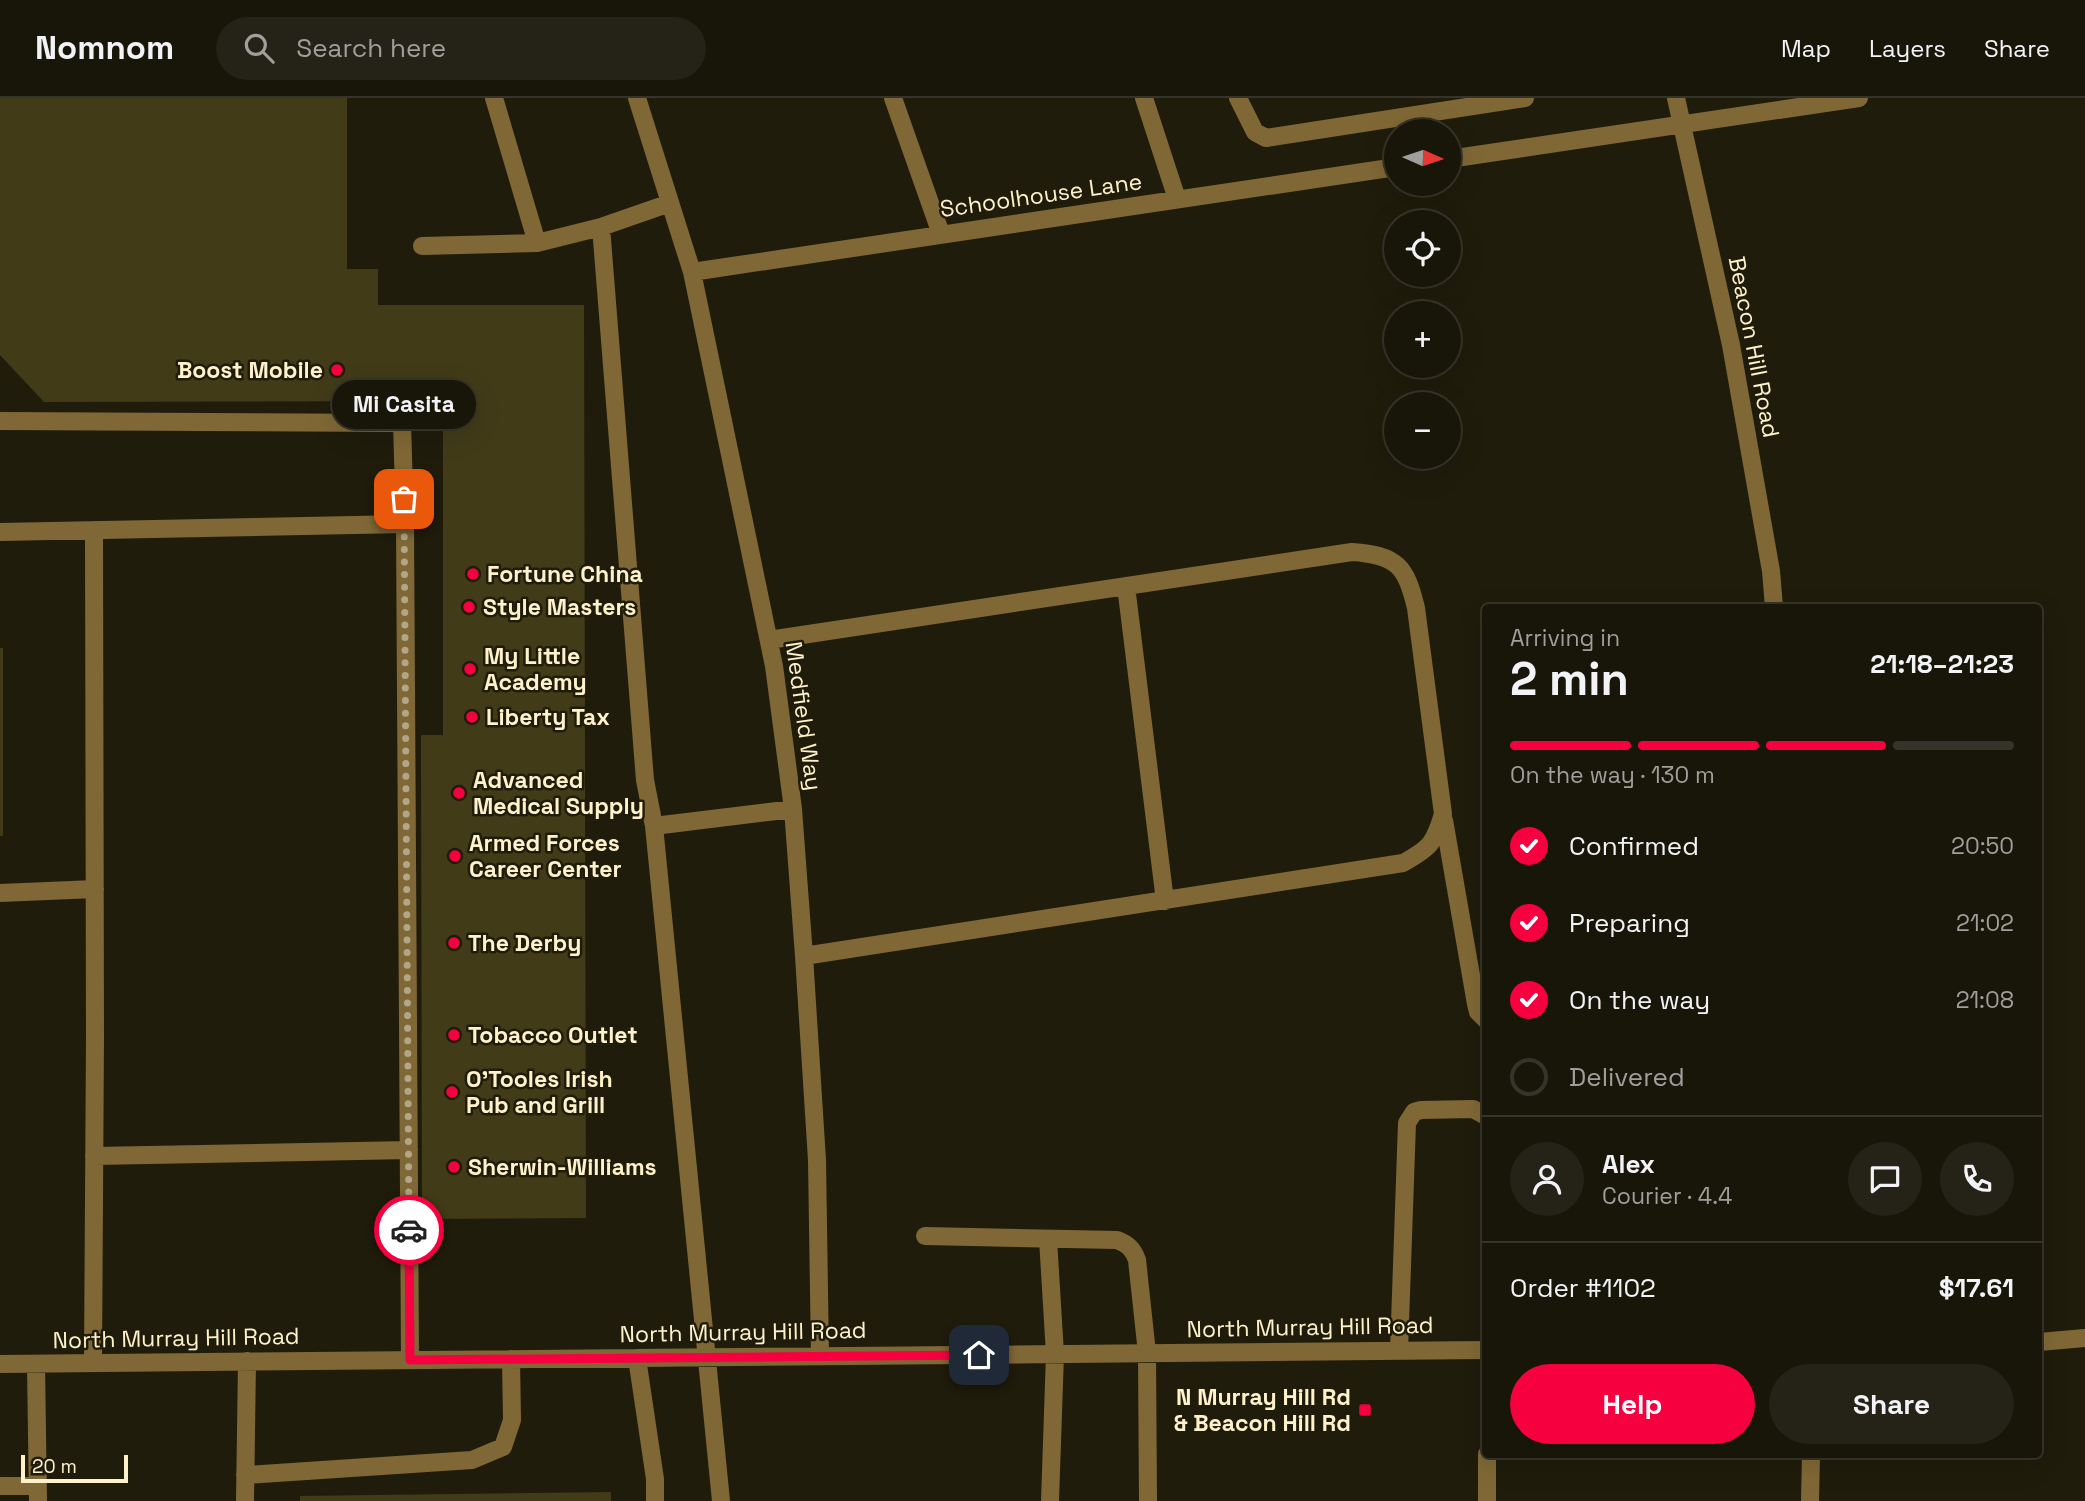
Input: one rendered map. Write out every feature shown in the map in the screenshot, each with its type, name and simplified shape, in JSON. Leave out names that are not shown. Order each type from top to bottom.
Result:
[{"type":"street","points":[[494,98],[537,243]]},
{"type":"street","name":"Medfield Way","points":[[637,98],[692,272],[769,640],[793,809],[804,956],[817,1160],[820,1356]]},
{"type":"street","points":[[893,98],[942,234]]},
{"type":"street","points":[[1144,98],[1177,199]]},
{"type":"street","points":[[1238,98],[1255,132],[1266,138],[1384,126]]},
{"type":"street","points":[[1424,119],[1525,98]]},
{"type":"street","name":"Beacon Hill Road","points":[[1676,98],[1731,345],[1771,571],[1774,604]]},
{"type":"street","points":[[1461,157],[1859,98]]},
{"type":"street","name":"Schoolhouse Lane","points":[[692,272],[1384,169]]},
{"type":"street","points":[[422,246],[537,243],[601,227],[670,203]]},
{"type":"street","points":[[601,227],[644,766],[654,826],[721,1501]]},
{"type":"street","points":[[0,421],[402,423],[405,524],[410,1360]]},
{"type":"street","points":[[0,532],[405,524]]},
{"type":"street","points":[[93,1363],[94,530]]},
{"type":"street","points":[[769,640],[1352,552],[1375,554],[1397,563],[1410,582],[1416,608],[1443,814],[1476,1004],[1482,1016]]},
{"type":"street","points":[[1126,586],[1165,901]]},
{"type":"street","points":[[654,826],[793,809]]},
{"type":"street","points":[[804,956],[1403,863],[1423,852],[1436,838],[1443,814]]},
{"type":"street","points":[[0,893],[95,889]]},
{"type":"street","points":[[1399,1351],[1407,1123],[1414,1112],[1420,1110],[1473,1108],[1482,1113]]},
{"type":"street","points":[[94,1156],[409,1150]]},
{"type":"street","points":[[925,1236],[1117,1240],[1126,1243],[1133,1251],[1137,1260],[1147,1353],[1149,1501]]},
{"type":"street","points":[[1048,1239],[1055,1354],[1050,1501]]},
{"type":"street","points":[[2042,1342],[2085,1338]]},
{"type":"street","name":"North Murray Hill Road","points":[[0,1364],[1482,1350]]},
{"type":"street","points":[[638,1358],[655,1479],[655,1501]]},
{"type":"street","points":[[245,1475],[472,1460],[503,1447],[512,1420],[511,1359]]},
{"type":"street","points":[[245,1501],[247,1361]]},
{"type":"street","points":[[0,1486],[38,1493],[36,1364]]},
{"type":"street","points":[[1487,1458],[1487,1501]]},
{"type":"street","points":[[1810,1501],[1811,1458]]},
{"type":"building","points":[[0,98],[347,98],[347,269],[378,269],[378,305],[584,305],[586,1218],[422,1219],[421,735],[443,735],[443,401],[44,402],[0,355]]},
{"type":"building","points":[[0,648],[3,648],[3,836],[0,836]]},
{"type":"building","points":[[611,1492],[611,1501],[300,1501],[300,1496]]},
{"type":"way so far","points":[[404,499],[409,1230]]},
{"type":"place","name":"Boost Mobile","points":[[337,370]]},
{"type":"place","name":"Mi Casita","points":[[404,499]]},
{"type":"place","name":"Fortune China","points":[[473,574]]},
{"type":"place","name":"Style Masters","points":[[469,607]]},
{"type":"place","name":"My Little Academy","points":[[470,669]]},
{"type":"place","name":"Liberty Tax","points":[[472,717]]},
{"type":"place","name":"Advanced Medical Supply","points":[[459,793]]},
{"type":"place","name":"Armed Forces Career Center","points":[[455,856]]},
{"type":"place","name":"The Derby","points":[[454,943]]},
{"type":"place","name":"Tobacco Outlet","points":[[454,1035]]},
{"type":"place","name":"O'Tooles Irish Pub and Grill","points":[[452,1092]]},
{"type":"place","name":"Sherwin-Williams","points":[[454,1167]]},
{"type":"place","name":"N Murray Hill Rd & Beacon Hill Rd","points":[[1365,1410]]},
{"type":"route","points":[[409,1230],[410,1360],[979,1355]]}]
